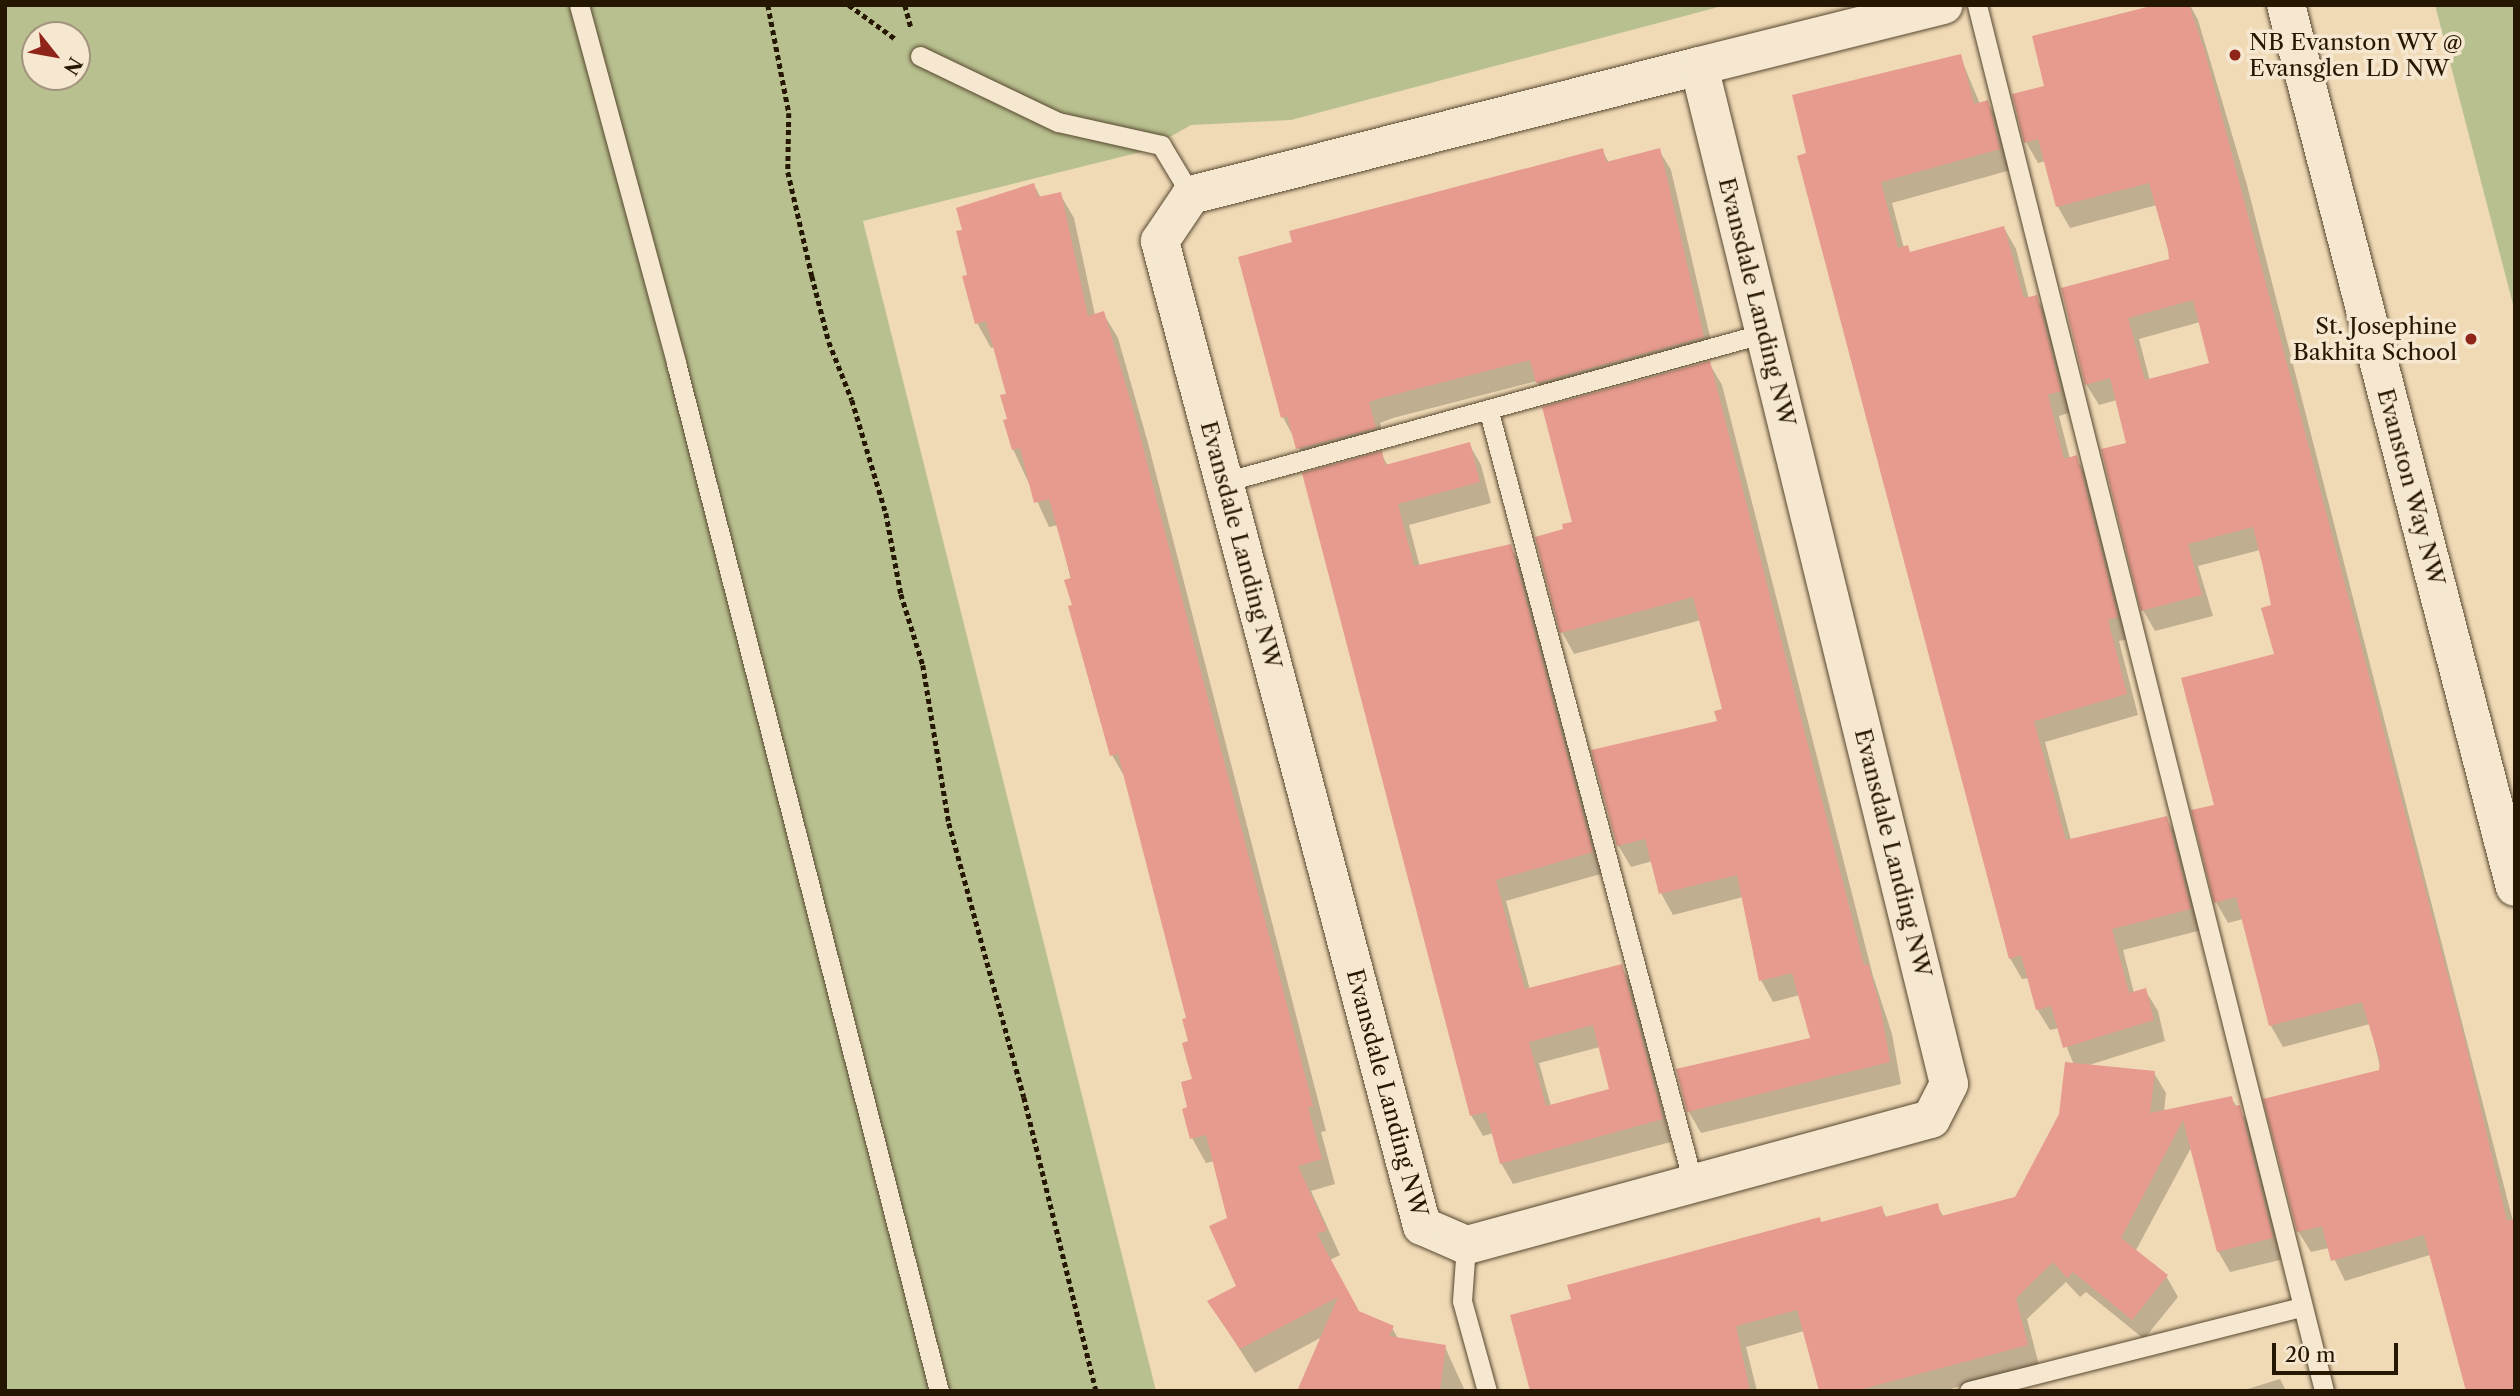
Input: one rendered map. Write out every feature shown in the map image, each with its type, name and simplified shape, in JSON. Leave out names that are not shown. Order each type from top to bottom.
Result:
[{"type":"street","points":[[1191,195],[1944,5]]},
{"type":"street","name":"Evanston Way NW","points":[[2286,5],[2515,887]]},
{"type":"street","name":"Evansdale Landing NW","points":[[1191,195],[1160,241],[1422,1226],[1466,1245],[1931,1119],[1949,1084],[1699,66]]},
{"type":"lane","points":[[579,5],[676,363],[939,1391]]},
{"type":"lane","points":[[1976,5],[2324,1391]]},
{"type":"lane","points":[[920,56],[1058,122],[1161,145],[1191,195]]},
{"type":"lane","points":[[1224,482],[1489,412],[1765,333]]},
{"type":"lane","points":[[1489,412],[1693,1184]]},
{"type":"lane","points":[[1466,1245],[1462,1301],[1487,1391]]},
{"type":"lane","points":[[1969,1391],[2302,1307]]},
{"type":"path","points":[[768,5],[789,113],[788,172],[809,263],[829,342],[852,400],[886,513],[901,594],[923,665],[948,823],[1024,1097],[1096,1391]]},
{"type":"path","points":[[849,5],[920,56]]},
{"type":"green space","points":[[5,5],[1726,5],[1291,120],[1191,125],[1145,151],[863,221],[1156,1391],[5,1391]]},
{"type":"green space","points":[[2435,5],[2515,5],[2515,312]]},
{"type":"building","points":[[2155,5],[2189,5],[2205,52],[2465,1041],[2507,1221],[2515,1219],[2515,1391],[2466,1391],[2424,1235],[2331,1261],[2322,1226],[2297,1232],[2263,1099],[2379,1070],[2380,1062],[2362,1002],[2269,1026],[2236,897],[2214,903],[2191,810],[2214,805],[2181,678],[2274,654],[2261,608],[2271,605],[2253,527],[2188,544],[2202,595],[2141,611],[2101,449],[2126,443],[2110,378],[2085,385],[2061,288],[2169,259],[2168,250],[2149,183],[2056,207],[2038,139],[2024,143],[2012,94],[2044,86],[2032,36]],"holes":[[[2193,300],[2209,363],[2145,380],[2128,318]]]},
{"type":"building","points":[[1961,54],[1974,104],[1988,100],[2000,149],[1881,182],[1898,248],[1908,245],[1910,252],[2004,226],[2024,298],[2037,295],[2061,391],[2048,395],[2064,459],[2077,455],[2118,617],[2108,620],[2127,694],[2034,721],[2066,840],[2167,816],[2191,909],[2112,929],[2129,993],[2146,988],[2154,1020],[2063,1048],[2051,1006],[2036,1010],[2021,955],[2009,959],[1797,156],[1806,153],[1792,95]]},
{"type":"building","points":[[1603,148],[1606,162],[1660,148],[1704,337],[1536,383],[1530,360],[1381,398],[1369,402],[1376,428],[1296,449],[1287,416],[1281,418],[1238,257],[1292,242],[1289,231]]},
{"type":"building","points":[[1034,183],[1038,197],[1061,192],[1088,316],[1104,311],[1135,416],[1313,1106],[1308,1107],[1322,1159],[1298,1166],[1327,1230],[1317,1234],[1359,1311],[1394,1326],[1389,1336],[1446,1345],[1440,1391],[1297,1391],[1338,1297],[1240,1349],[1207,1301],[1236,1286],[1209,1226],[1227,1218],[1206,1135],[1190,1139],[1182,1109],[1187,1107],[1181,1082],[1192,1079],[1182,1043],[1188,1041],[1182,1019],[1186,1018],[1118,754],[1110,756],[1068,606],[1072,605],[1064,580],[1071,578],[1049,499],[1034,503],[1020,448],[1012,450],[1003,420],[1007,419],[1000,395],[1006,394],[986,321],[975,324],[962,276],[967,275],[956,231],[962,230],[956,208]]},
{"type":"building","points":[[1710,361],[1864,965],[1868,964],[1881,1010],[1890,1062],[1687,1112],[1676,1069],[1810,1038],[1792,973],[1759,981],[1737,875],[1659,894],[1645,839],[1617,846],[1591,750],[1717,721],[1714,711],[1722,709],[1693,597],[1560,633],[1535,537],[1563,529],[1562,524],[1572,522],[1542,407]]},
{"type":"building","points":[[1470,442],[1480,482],[1398,504],[1414,566],[1511,544],[1593,852],[1496,880],[1525,989],[1622,964],[1663,1119],[1500,1164],[1486,1112],[1470,1116],[1302,473],[1382,451],[1385,465]],"holes":[[[1593,1025],[1609,1089],[1546,1106],[1529,1042]]]},
{"type":"building","points":[[2065,1062],[2155,1071],[2150,1113],[2232,1096],[2234,1106],[2240,1105],[2273,1238],[2217,1252],[2183,1120],[2121,1238],[2168,1275],[2132,1320],[2073,1272],[2067,1278],[2053,1262],[2016,1298],[2028,1345],[1855,1391],[1819,1391],[1797,1310],[1736,1326],[1750,1391],[1530,1391],[1510,1315],[1571,1299],[1567,1285],[1820,1217],[1821,1222],[1882,1206],[1885,1217],[1938,1203],[1941,1216],[2015,1197],[2059,1114]]},
{"type":"place","name":"NB Evanston WY @ Evansglen LD NW","points":[[2235,55]]},
{"type":"place","name":"St. Josephine Bakhita School","points":[[2471,339]]}]
